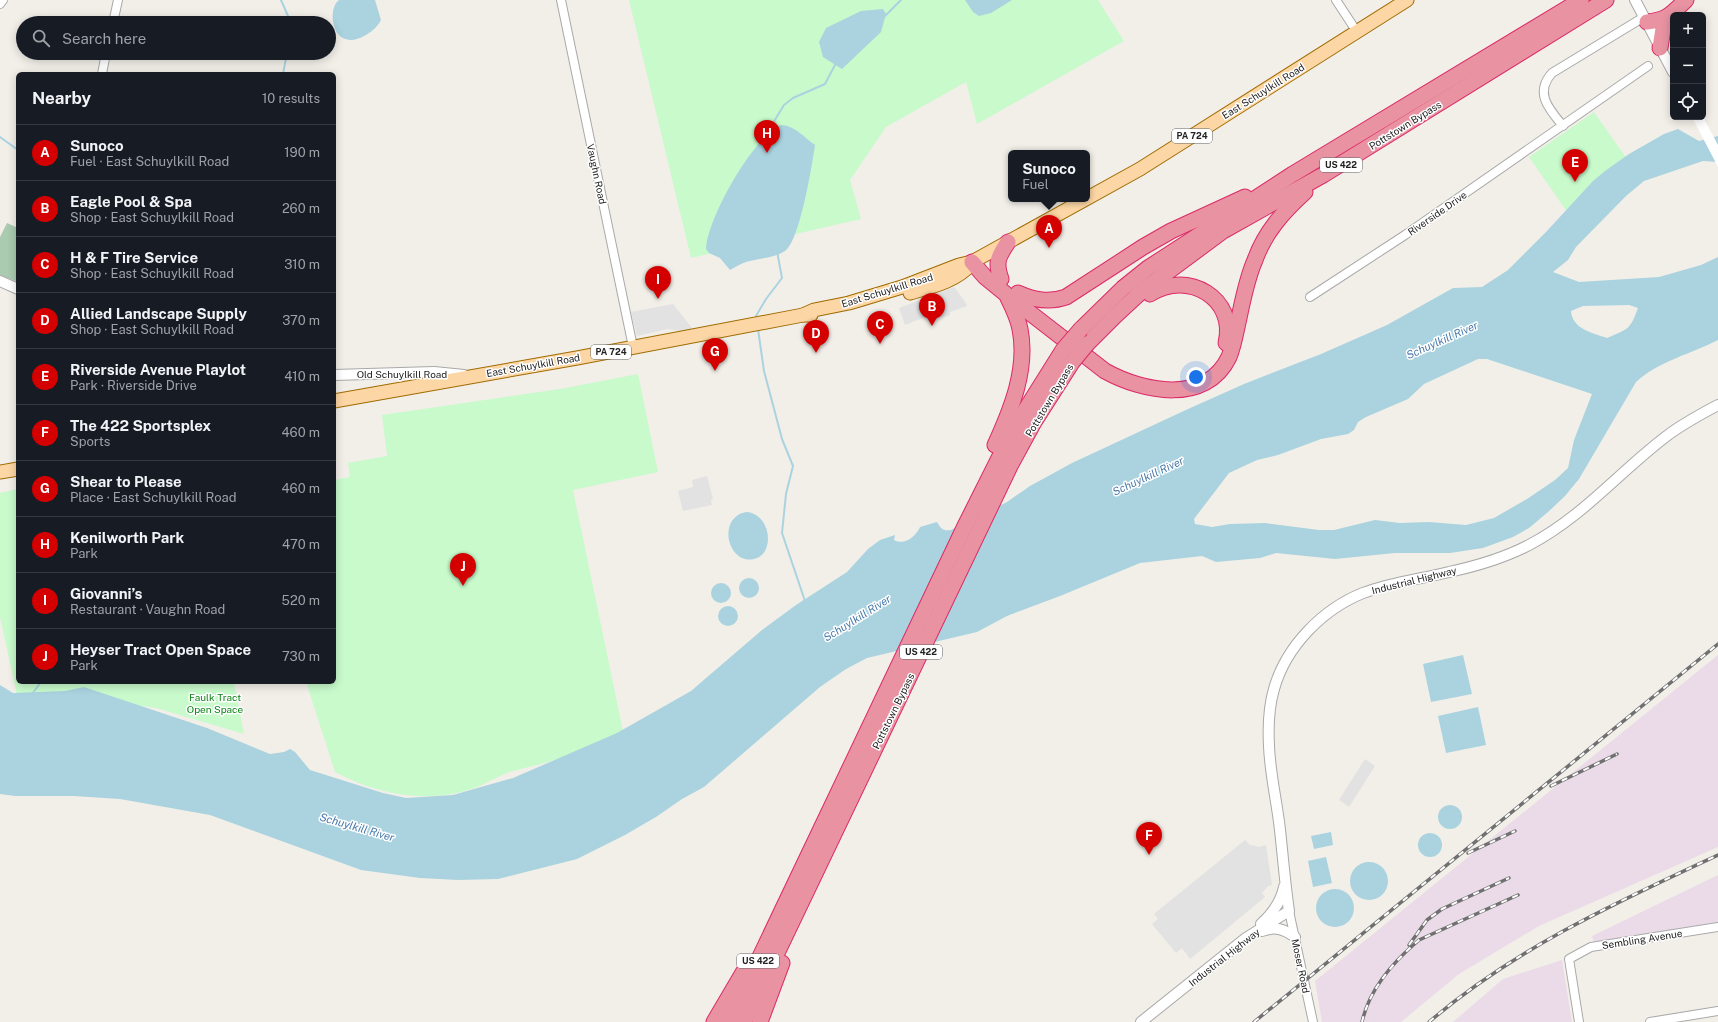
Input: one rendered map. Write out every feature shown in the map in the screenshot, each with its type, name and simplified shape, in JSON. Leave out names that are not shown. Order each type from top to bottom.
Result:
[{"type":"highway","name":"Pottstown Bypass","points":[[744,1022],[1010,466],[1081,330],[1123,288],[1148,268],[1293,174],[1581,0]]},
{"type":"highway","name":"Pottstown Bypass","points":[[729,1022],[965,526],[986,475],[1026,409],[1068,355],[1087,344],[1114,316],[1142,291],[1223,231],[1323,175],[1606,0]]},
{"type":"highway","points":[[1645,20],[1659,21],[1666,18],[1686,0]]},
{"type":"highway","points":[[1660,48],[1666,18]]},
{"type":"highway","points":[[1012,294],[1048,301],[1066,297],[1143,247],[1171,232],[1293,174]]},
{"type":"highway","points":[[1008,242],[998,260],[997,265],[1001,279],[1012,294],[1064,340],[1113,375],[1140,385],[1165,389],[1182,389],[1200,385],[1216,374],[1229,357],[1251,269],[1265,237],[1282,214],[1323,175]]},
{"type":"highway","points":[[972,262],[1001,279]]},
{"type":"highway","points":[[972,262],[985,277],[1024,300],[1101,361],[1128,375],[1150,381],[1173,383],[1184,382],[1208,373],[1223,353],[1228,330],[1223,312],[1210,295],[1191,285],[1176,284],[1164,286],[1148,296],[1087,344]]},
{"type":"highway","points":[[986,475],[1007,420],[1020,372],[1022,354],[1021,335],[1012,294]]},
{"type":"highway","points":[[760,1022],[799,918],[832,838]]},
{"type":"highway","points":[[714,1022],[787,900]]},
{"type":"main road","name":"East Schuylkill Road","points":[[1090,197],[1140,169],[1407,0]]},
{"type":"main road","name":"East Schuylkill Road","points":[[336,400],[752,326],[803,315],[814,315],[850,308],[927,288],[964,272],[972,262],[1080,202]]},
{"type":"main road","points":[[0,472],[16,468]]},
{"type":"street","points":[[0,4],[3,0]]},
{"type":"street","points":[[115,16],[118,0]]},
{"type":"street","name":"Vaughn Road","points":[[561,0],[633,347]]},
{"type":"street","points":[[1336,0],[1357,32]]},
{"type":"street","points":[[1635,0],[1670,66]]},
{"type":"street","points":[[1563,126],[1554,116],[1544,98],[1544,86],[1547,79],[1552,73],[1645,20]]},
{"type":"street","points":[[102,72],[105,60]]},
{"type":"street","name":"Riverside Drive","points":[[1310,297],[1405,235],[1648,66]]},
{"type":"street","points":[[0,281],[16,288]]},
{"type":"street","name":"Old Schuylkill Road","points":[[336,375],[434,372],[470,376]]},
{"type":"street","name":"Industrial Highway","points":[[1142,1022],[1246,938],[1289,911],[1284,883],[1280,830],[1269,746],[1270,709],[1274,688],[1282,669],[1292,650],[1304,635],[1323,616],[1340,604],[1363,593],[1389,585],[1450,572],[1500,558],[1541,538],[1569,520],[1669,434],[1718,405]]},
{"type":"street","points":[[1246,938],[1269,916],[1277,905],[1283,892],[1284,883]]},
{"type":"street","name":"Moser Road","points":[[1289,911],[1313,1022]]},
{"type":"street","name":"Sembling Avenue","points":[[1579,1022],[1569,959],[1592,948],[1718,927]]},
{"type":"street","points":[[1246,938],[1270,928],[1278,928],[1295,937]]},
{"type":"street","points":[[1650,1022],[1718,1011]]},
{"type":"shaded area","points":[[954,287],[967,306],[950,312],[950,315],[941,318],[938,312],[905,325],[899,308]]},
{"type":"shaded area","points":[[673,304],[692,328],[687,332],[668,329],[637,336],[631,312]]},
{"type":"shaded area","points":[[707,476],[713,499],[711,500],[712,505],[683,511],[678,491],[693,487],[692,480]]},
{"type":"shaded area","points":[[1718,655],[1718,847],[1539,926],[1459,974],[1401,1022],[1322,1022],[1315,981]]},
{"type":"shaded area","points":[[1365,759],[1375,766],[1349,807],[1339,800]]},
{"type":"shaded area","points":[[1245,840],[1250,845],[1259,847],[1266,845],[1272,885],[1268,886],[1262,893],[1265,897],[1190,959],[1182,948],[1176,953],[1152,924],[1158,919],[1154,914]]},
{"type":"shaded area","points":[[1718,875],[1718,922],[1594,942],[1592,936]]},
{"type":"shaded area","points":[[1562,960],[1572,1022],[1453,1022],[1503,979]]},
{"type":"green space","points":[[629,0],[1098,0],[1124,41],[977,124],[966,82],[886,127],[850,180],[861,219],[691,258]]},
{"type":"green space","points":[[1594,112],[1627,159],[1570,216],[1529,157]]},
{"type":"green space","points":[[7,223],[16,227],[16,281],[0,275],[0,237]]},
{"type":"green space","points":[[638,374],[658,472],[573,490],[624,736],[574,754],[507,773],[471,789],[437,796],[419,796],[384,791],[351,780],[335,772],[307,684],[336,684],[336,480],[350,477],[348,463],[387,456],[382,415],[560,389]]},
{"type":"green space","name":"Faulk Tract Open Space","points":[[16,489],[16,684],[234,684],[244,734],[156,708],[114,702],[17,695],[0,617],[0,493]]},
{"type":"water","points":[[339,0],[375,0],[381,20],[371,32],[366,35],[355,40],[346,39],[339,35],[336,30],[336,16],[333,16],[335,5]]},
{"type":"water","points":[[965,0],[1012,0],[991,13],[979,16],[973,12]]},
{"type":"water","points":[[883,9],[886,14],[881,32],[842,69],[823,57],[819,42],[826,28],[861,11]]},
{"type":"water","points":[[781,125],[795,129],[815,145],[804,202],[796,233],[785,251],[772,256],[745,262],[730,270],[720,258],[709,253],[706,249],[708,236],[714,219],[733,180],[758,145]]},
{"type":"water","name":"Schuylkill River","points":[[1678,129],[1699,141],[1718,136],[1718,162],[1703,161],[1644,181],[1626,196],[1576,247],[1568,260],[1553,272],[1579,282],[1659,277],[1701,265],[1718,257],[1718,340],[1665,363],[1636,382],[1579,479],[1565,496],[1548,512],[1529,528],[1513,537],[1483,548],[1450,553],[1395,553],[1335,559],[1276,553],[1260,558],[1216,562],[1202,556],[1140,563],[1007,616],[977,632],[867,658],[846,669],[820,687],[704,787],[682,799],[656,817],[625,835],[577,859],[498,879],[458,880],[420,878],[361,870],[210,815],[120,799],[73,796],[15,796],[0,794],[0,685],[13,693],[65,691],[84,687],[207,728],[270,754],[284,752],[290,749],[295,752],[310,770],[383,793],[406,798],[453,795],[513,778],[617,733],[691,691],[762,630],[796,605],[847,572],[868,549],[880,540],[895,535],[894,540],[898,542],[906,541],[916,534],[920,527],[937,522],[942,529],[951,530],[1007,502],[1030,486],[1072,463],[1188,409],[1244,384],[1321,354],[1387,325],[1453,288],[1482,287],[1508,270],[1546,232],[1593,181],[1629,154],[1664,134]],"holes":[[[1629,305],[1638,308],[1633,321],[1624,330],[1607,338],[1579,326],[1572,317],[1571,311],[1583,306]],[[1478,359],[1487,359],[1592,394],[1574,440],[1568,468],[1555,480],[1527,499],[1494,518],[1466,525],[1429,522],[1400,523],[1375,520],[1334,530],[1319,530],[1265,523],[1230,524],[1212,527],[1195,524],[1194,519],[1229,473],[1257,460],[1278,455],[1321,439],[1348,434],[1354,430],[1358,422],[1366,417],[1408,399],[1424,384]]]},
{"type":"water","points":[[746,512],[757,516],[767,529],[768,541],[765,551],[761,556],[754,559],[745,559],[738,555],[732,548],[729,540],[728,531],[731,523],[737,516]]},
{"type":"water","points":[[749,578],[756,581],[759,588],[756,595],[749,598],[742,595],[739,588],[742,581]]},
{"type":"water","points":[[721,583],[728,586],[731,593],[728,600],[721,603],[714,600],[711,593],[714,586]]},
{"type":"water","points":[[728,606],[735,609],[738,616],[735,623],[728,626],[721,623],[718,616],[721,609]]},
{"type":"water","points":[[1463,655],[1472,694],[1431,702],[1423,664]]},
{"type":"water","points":[[1478,707],[1486,745],[1446,753],[1438,716]]},
{"type":"water","points":[[1450,805],[1459,808],[1462,817],[1459,826],[1450,829],[1441,826],[1438,817],[1441,808]]},
{"type":"water","points":[[1331,832],[1333,845],[1314,849],[1311,836]]},
{"type":"water","points":[[1430,833],[1439,836],[1442,845],[1439,854],[1430,857],[1421,854],[1418,845],[1421,836]]},
{"type":"water","points":[[1326,857],[1332,883],[1313,887],[1308,861]]},
{"type":"water","points":[[1369,862],[1382,868],[1388,881],[1382,894],[1369,900],[1356,894],[1350,881],[1356,868]]},
{"type":"water","points":[[1335,889],[1348,895],[1354,908],[1348,921],[1335,927],[1322,921],[1316,908],[1322,895]]},
{"type":"pier","points":[[1694,120],[1705,120],[1718,145],[1718,167]]},
{"type":"waterway","points":[[281,0],[288,16]]},
{"type":"waterway","points":[[885,16],[901,0]]},
{"type":"waterway","points":[[283,72],[286,60]]},
{"type":"waterway","points":[[775,129],[773,123],[784,105],[793,98],[825,84],[836,63]]},
{"type":"waterway","points":[[0,137],[16,149]]},
{"type":"waterway","points":[[756,318],[766,299],[782,278],[777,251]]},
{"type":"waterway","points":[[758,329],[764,371],[782,439],[793,466],[786,494],[782,533],[805,601]]},
{"type":"waterway","points":[[32,694],[40,684]]},
{"type":"railway","points":[[1254,1022],[1718,644]]},
{"type":"railway","points":[[1551,786],[1617,754]]},
{"type":"railway","points":[[1468,853],[1515,831]]},
{"type":"railway","points":[[1429,1022],[1496,971],[1532,949],[1604,909],[1718,855]]},
{"type":"railway","points":[[1409,945],[1427,920],[1442,909],[1509,878]]},
{"type":"railway","points":[[1362,1022],[1370,999],[1384,977],[1401,957],[1419,940],[1518,895]]},
{"type":"place","name":"Kenilworth Park","points":[[767,153]]},
{"type":"place","name":"Riverside Avenue Playlot","points":[[1575,182]]},
{"type":"place","name":"Sunoco","points":[[1049,248]]},
{"type":"place","name":"Giovanni’s","points":[[658,299]]},
{"type":"place","name":"Eagle Pool & Spa","points":[[932,326]]},
{"type":"place","name":"H & F Tire Service","points":[[880,344]]},
{"type":"place","name":"Allied Landscape Supply","points":[[816,353]]},
{"type":"place","name":"Shear to Please","points":[[715,371]]},
{"type":"place","name":"Heyser Tract Open Space","points":[[463,586]]},
{"type":"place","name":"The 422 Sportsplex","points":[[1149,855]]}]
